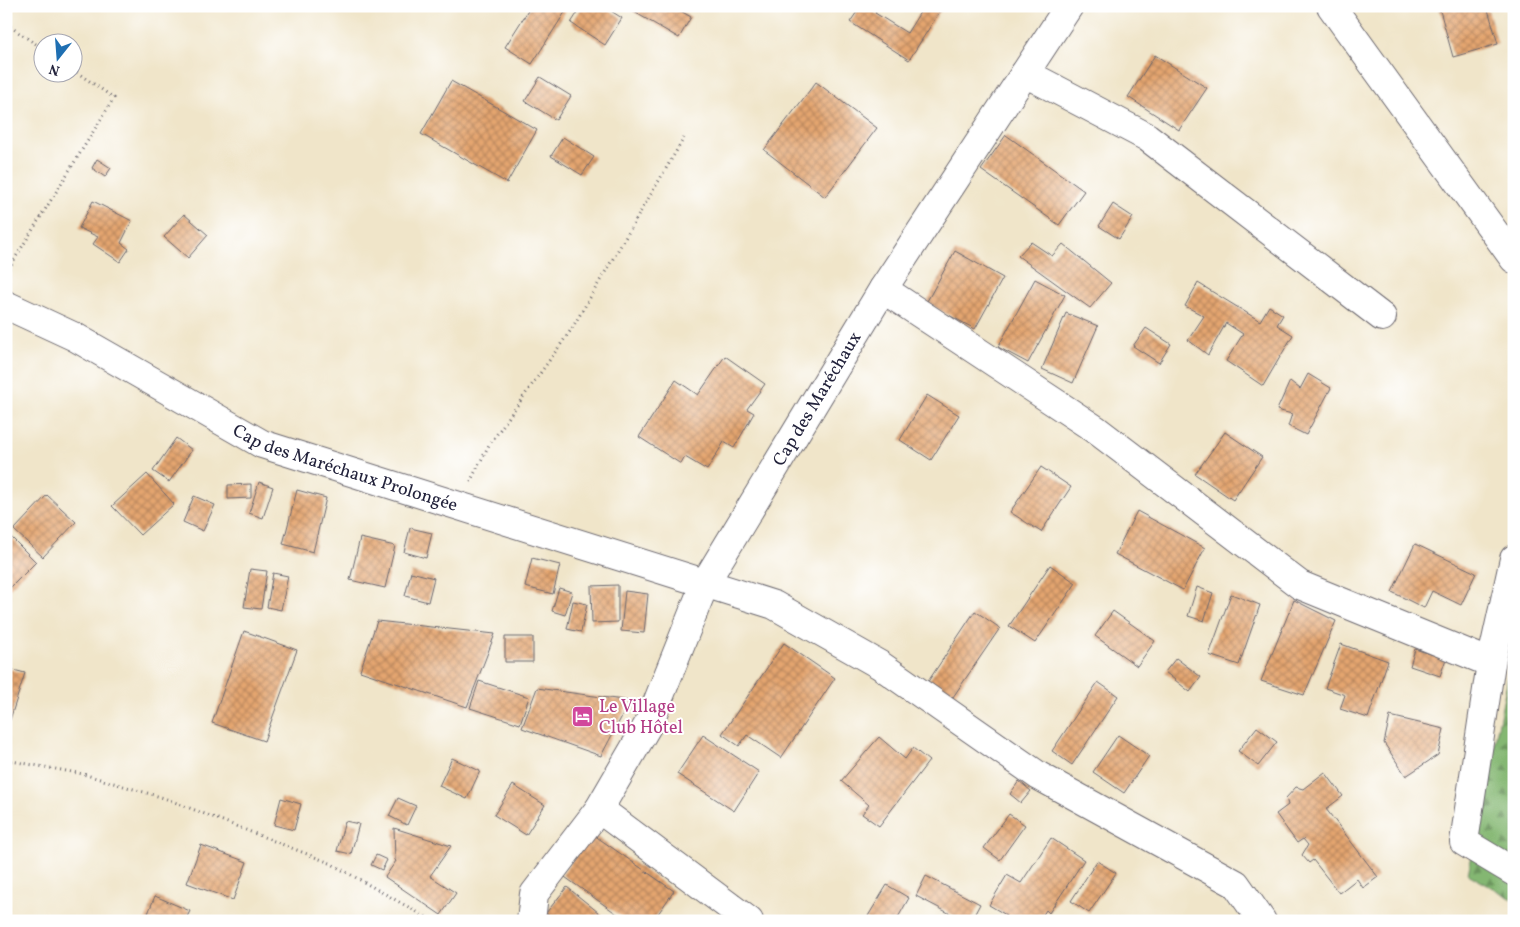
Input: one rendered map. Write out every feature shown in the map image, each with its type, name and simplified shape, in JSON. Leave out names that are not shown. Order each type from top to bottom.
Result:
[{"type":"street","name":"Cap des Maréchaux","points":[[531,921],[534,894],[599,809],[649,723],[705,582],[883,289],[1069,6]]},
{"type":"street","points":[[1331,6],[1514,259]]},
{"type":"street","points":[[1025,73],[1147,137],[1382,316]]},
{"type":"street","points":[[883,289],[1095,428],[1300,585],[1491,662]]},
{"type":"street","name":"Cap des Maréchaux Prolongée","points":[[6,305],[75,337],[262,444],[774,605],[880,665],[1039,776],[1236,884],[1262,921]]},
{"type":"street","points":[[1514,559],[1491,662],[1464,842],[1514,872]]},
{"type":"street","points":[[599,809],[749,921]]},
{"type":"path","points":[[6,24],[32,41]]},
{"type":"path","points":[[6,273],[114,98],[82,76]]},
{"type":"path","points":[[458,505],[489,445],[571,330],[684,138]]},
{"type":"path","points":[[6,760],[82,774],[164,798],[330,863],[433,921]]},
{"type":"green space","points":[[1514,648],[1514,900],[1468,874]]},
{"type":"building","points":[[531,6],[569,6],[532,64],[505,47]]},
{"type":"building","points":[[582,6],[603,6],[622,18],[605,45],[571,23]]},
{"type":"building","points":[[631,6],[672,6],[691,17],[679,38],[629,9]]},
{"type":"building","points":[[861,6],[879,6],[875,13],[907,33],[924,6],[942,8],[909,60],[850,22]]},
{"type":"building","points":[[1487,6],[1498,44],[1453,57],[1439,7]]},
{"type":"building","points":[[1155,55],[1207,88],[1179,130],[1128,97]]},
{"type":"building","points":[[540,77],[571,96],[556,120],[525,101]]},
{"type":"building","points":[[451,81],[537,130],[507,183],[421,134]]},
{"type":"building","points":[[816,82],[877,128],[825,197],[764,150]]},
{"type":"building","points":[[1006,135],[1084,191],[1059,225],[981,170]]},
{"type":"building","points":[[563,137],[594,157],[582,175],[551,156]]},
{"type":"building","points":[[97,159],[111,168],[105,177],[92,168]]},
{"type":"building","points":[[93,201],[132,221],[121,243],[129,249],[120,262],[93,244],[98,237],[79,228]]},
{"type":"building","points":[[1113,204],[1133,217],[1119,239],[1099,226]]},
{"type":"building","points":[[184,214],[208,235],[188,258],[164,237]]},
{"type":"building","points":[[1031,242],[1052,256],[1063,244],[1111,283],[1090,308],[1018,256]]},
{"type":"building","points":[[955,251],[1003,278],[975,329],[926,303]]},
{"type":"building","points":[[1035,279],[1065,295],[1028,363],[998,347]]},
{"type":"building","points":[[1198,283],[1260,321],[1269,306],[1283,315],[1277,325],[1293,335],[1263,386],[1226,361],[1243,334],[1226,323],[1208,355],[1188,340],[1204,316],[1185,306]]},
{"type":"building","points":[[1066,313],[1098,326],[1073,383],[1042,369]]},
{"type":"building","points":[[1146,328],[1171,344],[1159,363],[1133,346]]},
{"type":"building","points":[[725,356],[765,384],[747,409],[754,413],[734,448],[724,442],[707,470],[685,457],[681,464],[639,437],[676,380],[698,395]]},
{"type":"building","points":[[1308,374],[1331,388],[1306,435],[1288,426],[1292,414],[1277,410],[1290,381],[1300,389]]},
{"type":"building","points":[[927,395],[959,415],[931,460],[900,440]]},
{"type":"building","points":[[1225,432],[1262,457],[1233,500],[1195,474]]},
{"type":"building","points":[[176,438],[192,450],[169,482],[153,471]]},
{"type":"building","points":[[1041,467],[1071,487],[1041,532],[1010,512]]},
{"type":"building","points":[[147,474],[174,504],[140,535],[112,506]]},
{"type":"building","points":[[259,482],[273,487],[263,518],[249,513]]},
{"type":"building","points":[[251,484],[251,498],[228,499],[228,485]]},
{"type":"building","points":[[297,490],[326,498],[313,552],[283,544]]},
{"type":"building","points":[[47,495],[76,522],[43,557],[14,530]]},
{"type":"building","points":[[194,496],[215,505],[203,531],[183,522]]},
{"type":"building","points":[[1137,511],[1205,548],[1183,590],[1115,554]]},
{"type":"building","points":[[410,528],[432,533],[426,558],[404,552]]},
{"type":"building","points":[[8,534],[36,562],[10,588],[6,585],[6,536]]},
{"type":"building","points":[[360,538],[395,546],[385,588],[350,580]]},
{"type":"building","points":[[1415,544],[1476,573],[1461,605],[1432,591],[1424,608],[1392,592]]},
{"type":"building","points":[[532,558],[560,565],[553,594],[525,587]]},
{"type":"building","points":[[1050,565],[1076,583],[1035,643],[1009,626]]},
{"type":"building","points":[[250,569],[267,571],[261,609],[244,607]]},
{"type":"building","points":[[411,572],[434,578],[428,602],[405,596]]},
{"type":"building","points":[[273,573],[288,576],[281,610],[267,607]]},
{"type":"building","points":[[618,585],[618,622],[592,623],[591,586]]},
{"type":"building","points":[[1197,587],[1213,593],[1204,621],[1188,616]]},
{"type":"building","points":[[559,588],[572,592],[565,615],[552,611]]},
{"type":"building","points":[[625,591],[648,594],[644,633],[621,631]]},
{"type":"building","points":[[1231,594],[1260,605],[1239,665],[1209,655]]},
{"type":"building","points":[[1294,600],[1336,621],[1304,695],[1261,681]]},
{"type":"building","points":[[573,601],[587,604],[581,632],[567,629]]},
{"type":"building","points":[[975,611],[1000,628],[951,700],[927,683]]},
{"type":"building","points":[[1113,611],[1155,641],[1137,666],[1095,636]]},
{"type":"building","points":[[377,621],[495,634],[467,707],[360,671]]},
{"type":"building","points":[[244,631],[297,650],[264,741],[212,723]]},
{"type":"building","points":[[505,637],[533,637],[533,662],[505,662]]},
{"type":"building","points":[[784,643],[835,678],[781,758],[747,735],[739,746],[722,734]]},
{"type":"building","points":[[1341,644],[1388,661],[1368,718],[1340,709],[1345,695],[1325,688]]},
{"type":"building","points":[[1415,649],[1446,659],[1440,676],[1410,666]]},
{"type":"building","points":[[1176,658],[1201,677],[1190,692],[1165,672]]},
{"type":"building","points":[[6,668],[25,673],[7,729],[6,729]]},
{"type":"building","points":[[479,681],[529,697],[520,724],[470,708]]},
{"type":"building","points":[[1098,682],[1118,696],[1072,765],[1052,751]]},
{"type":"building","points":[[537,688],[630,701],[601,756],[522,728]]},
{"type":"building","points":[[1390,716],[1444,729],[1438,755],[1406,776],[1384,743]]},
{"type":"building","points":[[1257,727],[1277,742],[1258,766],[1238,751]]},
{"type":"building","points":[[703,735],[759,772],[734,811],[677,774]]},
{"type":"building","points":[[1118,735],[1149,756],[1124,793],[1093,772]]},
{"type":"building","points":[[879,737],[905,759],[913,748],[929,761],[879,826],[862,814],[869,805],[841,781]]},
{"type":"building","points":[[452,758],[480,771],[467,799],[439,786]]},
{"type":"building","points":[[1325,772],[1343,796],[1326,809],[1378,877],[1363,888],[1357,879],[1339,893],[1313,860],[1309,863],[1302,855],[1308,845],[1303,839],[1297,843],[1276,814],[1288,805],[1286,798],[1296,787],[1303,789]]},
{"type":"building","points":[[1019,781],[1031,791],[1021,803],[1010,794]]},
{"type":"building","points":[[513,785],[545,805],[526,835],[494,815]]},
{"type":"building","points":[[281,798],[301,804],[294,830],[274,825]]},
{"type":"building","points":[[398,798],[416,806],[407,825],[389,816]]},
{"type":"building","points":[[1009,814],[1025,825],[1000,860],[984,848]]},
{"type":"building","points":[[345,821],[359,824],[351,854],[337,851]]},
{"type":"building","points":[[394,828],[451,846],[430,876],[456,893],[441,915],[385,877],[396,861]]},
{"type":"building","points":[[591,833],[674,891],[653,921],[627,921],[562,875]]},
{"type":"building","points":[[1051,838],[1084,860],[1049,913],[1046,910],[1039,921],[1003,921],[1006,915],[989,905],[1007,875],[1021,883]]},
{"type":"building","points":[[201,845],[247,862],[233,900],[187,883]]},
{"type":"building","points":[[376,855],[387,860],[382,870],[371,865]]},
{"type":"building","points":[[1097,861],[1116,873],[1089,913],[1071,901]]},
{"type":"building","points":[[926,876],[980,904],[971,921],[964,921],[916,896]]},
{"type":"building","points":[[887,885],[909,898],[896,921],[865,921]]},
{"type":"building","points":[[567,887],[609,921],[556,921],[546,913]]},
{"type":"building","points":[[155,896],[190,911],[185,921],[145,921]]},
{"type":"place","name":"Le Village Club Hôtel","points":[[583,716]]}]
